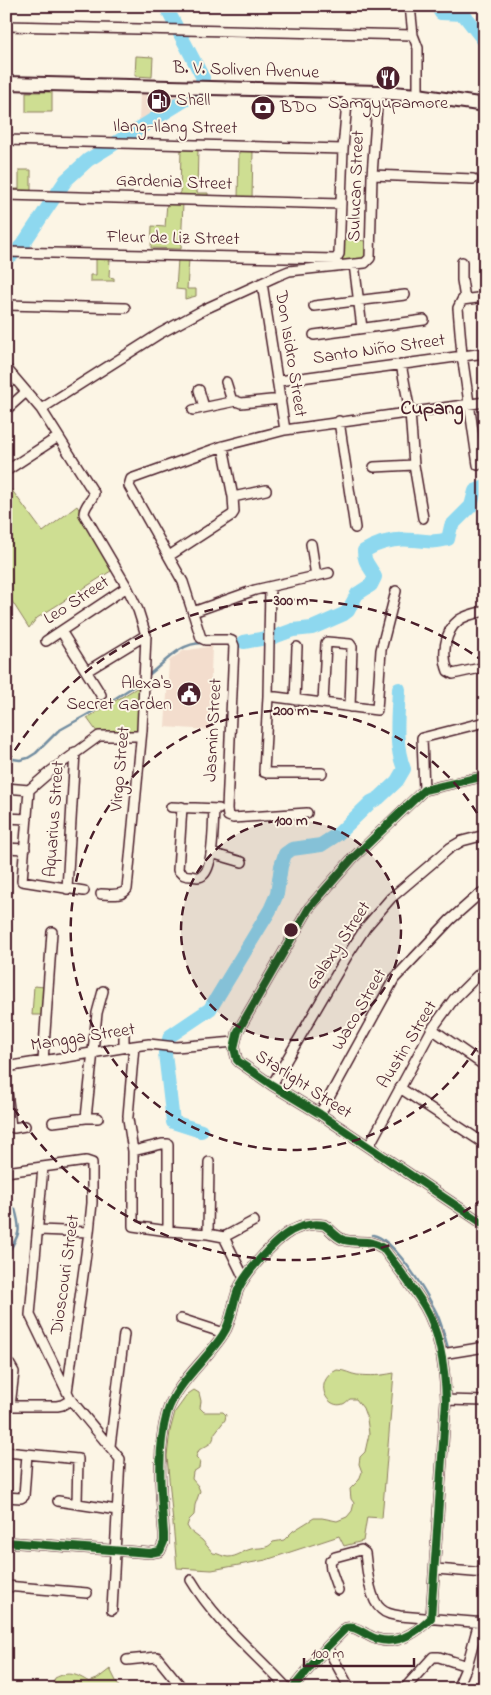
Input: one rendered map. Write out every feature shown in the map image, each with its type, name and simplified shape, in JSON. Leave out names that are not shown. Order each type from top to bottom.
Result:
[{"type":"main road","name":"B. V. Soliven Avenue","points":[[6,83],[378,92],[418,95],[485,105]]},
{"type":"street","points":[[410,6],[412,36],[418,43],[418,95]]},
{"type":"street","points":[[6,26],[412,36]]},
{"type":"street","points":[[341,204],[348,91]]},
{"type":"street","name":"Sulucan Street","points":[[41,409],[159,334],[207,308],[262,283],[289,271],[367,262],[370,258],[372,174],[378,92]]},
{"type":"street","name":"Ilang-Ilang Street","points":[[6,140],[343,149]]},
{"type":"street","points":[[372,174],[473,179]]},
{"type":"street","name":"Gardenia Street","points":[[6,195],[341,204]]},
{"type":"street","name":"Fleur de Liz Street","points":[[7,252],[167,254],[334,260],[338,258],[341,204]]},
{"type":"street","points":[[462,262],[463,301],[458,308],[462,355],[478,465]]},
{"type":"street","points":[[354,264],[362,328]]},
{"type":"street","name":"Don Isidro Street","points":[[262,283],[285,430]]},
{"type":"street","points":[[314,306],[405,295]]},
{"type":"street","points":[[463,301],[485,297]]},
{"type":"street","points":[[6,305],[126,308]]},
{"type":"street","points":[[314,335],[424,320]]},
{"type":"street","name":"Santo Niño Street","points":[[278,381],[485,353]]},
{"type":"street","points":[[401,364],[410,412],[414,465],[423,518]]},
{"type":"street","points":[[6,368],[41,409],[58,437],[6,471]]},
{"type":"street","points":[[226,382],[232,401]]},
{"type":"street","points":[[199,390],[204,407]]},
{"type":"street","points":[[6,410],[26,392]]},
{"type":"street","points":[[192,410],[232,401],[242,403],[281,400]]},
{"type":"street","points":[[329,573],[255,590],[194,612],[183,582],[129,486],[129,482],[131,479],[223,446],[285,430],[485,402]]},
{"type":"street","points":[[340,421],[355,528]]},
{"type":"street","name":"Virgo Street","points":[[58,437],[94,493],[94,496],[85,508],[84,514],[127,587],[138,610],[146,635],[141,736],[127,889],[126,892],[119,894],[101,894]]},
{"type":"street","points":[[169,556],[232,515],[235,510],[223,446]]},
{"type":"street","points":[[374,467],[414,465]]},
{"type":"street","points":[[233,497],[266,490]]},
{"type":"street","points":[[310,544],[316,576]]},
{"type":"street","name":"Leo Street","points":[[46,641],[127,587]]},
{"type":"street","points":[[270,587],[265,772],[322,773]]},
{"type":"street","points":[[268,696],[377,710],[381,650],[396,590]]},
{"type":"street","points":[[485,611],[467,616],[455,623],[446,644],[444,658],[448,671],[453,674],[485,667]]},
{"type":"street","name":"Jasmin Street","points":[[194,612],[202,639],[229,640],[233,644],[228,812]]},
{"type":"street","points":[[61,631],[101,695]]},
{"type":"street","points":[[87,671],[146,635]]},
{"type":"street","points":[[323,703],[326,643],[350,644],[352,647],[350,707]]},
{"type":"street","points":[[295,700],[297,647]]},
{"type":"street","points":[[485,722],[422,738],[424,790],[485,776]]},
{"type":"street","points":[[6,788],[29,790],[100,735],[141,736]]},
{"type":"street","name":"Aquarius Street","points":[[67,889],[76,752]]},
{"type":"street","points":[[29,790],[22,881],[84,891]]},
{"type":"street","name":"Starlight Street","points":[[424,790],[352,859],[310,908],[238,1031],[234,1048],[237,1060],[272,1085],[369,1146],[485,1225]]},
{"type":"street","points":[[171,807],[214,809],[228,812],[233,818],[307,813]]},
{"type":"street","points":[[182,807],[178,872],[198,877],[204,875],[208,867],[211,853],[214,809]]},
{"type":"street","points":[[6,818],[27,819]]},
{"type":"street","name":"Galaxy Street","points":[[272,1085],[347,956],[366,927],[391,898],[450,848],[462,841],[485,835]]},
{"type":"street","points":[[6,848],[25,849]]},
{"type":"street","points":[[211,853],[242,862]]},
{"type":"street","name":"Waco Street","points":[[320,1114],[394,979],[450,920],[476,897],[485,892]]},
{"type":"street","points":[[43,1061],[52,932]]},
{"type":"street","name":"Austin Street","points":[[369,1146],[432,1030],[454,999],[485,968]]},
{"type":"street","points":[[86,1118],[98,1013],[103,991]]},
{"type":"street","points":[[432,1030],[484,1063]]},
{"type":"street","points":[[124,1032],[124,1048]]},
{"type":"street","name":"Mangga Street","points":[[6,1067],[149,1044],[176,1047],[234,1042]]},
{"type":"street","points":[[134,1046],[128,1118],[133,1151],[133,1225],[135,1227],[224,1237],[254,1222]]},
{"type":"street","points":[[6,1083],[11,1127],[25,1126]]},
{"type":"street","points":[[400,1088],[485,1144]]},
{"type":"street","points":[[53,1122],[98,1118]]},
{"type":"street","points":[[133,1151],[168,1144],[168,1231]]},
{"type":"street","name":"Dioscouri Street","points":[[44,1167],[91,1162],[92,1203],[69,1396]]},
{"type":"street","points":[[208,1234],[209,1162]]},
{"type":"street","points":[[6,1172],[44,1167],[30,1315],[69,1396],[120,1461],[112,1610]]},
{"type":"street","points":[[6,1542],[156,1553],[164,1542],[160,1461],[168,1410],[182,1386],[224,1334],[233,1310],[237,1292],[244,1278],[253,1266],[285,1235],[304,1226],[324,1225],[345,1240],[376,1243],[383,1248],[426,1308],[442,1354],[446,1400],[432,1618],[404,1638],[390,1641],[375,1638],[354,1628],[346,1628],[327,1647],[292,1689]]},
{"type":"street","points":[[39,1230],[89,1232]]},
{"type":"street","points":[[224,1237],[244,1278]]},
{"type":"street","points":[[181,1319],[224,1334]]},
{"type":"street","points":[[110,1446],[124,1334]]},
{"type":"street","points":[[442,1354],[485,1347]]},
{"type":"street","points":[[6,1364],[10,1365],[14,1372],[8,1406],[57,1406],[62,1405],[69,1396]]},
{"type":"street","points":[[446,1400],[485,1401]]},
{"type":"street","points":[[6,1452],[78,1460],[77,1503]]},
{"type":"street","points":[[6,1497],[21,1498],[24,1496],[27,1454]]},
{"type":"street","points":[[58,1501],[117,1510]]},
{"type":"street","points":[[338,1590],[330,1565],[332,1558],[361,1550],[364,1553],[374,1600],[387,1613],[400,1616],[482,1623],[457,1689]]},
{"type":"street","points":[[436,1569],[485,1573]]},
{"type":"street","points":[[192,1580],[203,1600],[224,1624],[288,1689]]},
{"type":"street","points":[[6,1586],[86,1594]]},
{"type":"street","points":[[327,1647],[350,1689]]},
{"type":"street","points":[[404,1689],[434,1657],[467,1666]]},
{"type":"street","points":[[127,1660],[158,1658],[183,1689]]},
{"type":"shaded area","points":[[140,91],[191,94],[139,122]]},
{"type":"shaded area","name":"Alexa's Secret Garden","points":[[212,646],[209,730],[165,727],[169,661],[183,651]]},
{"type":"green space","points":[[136,56],[153,57],[152,77],[135,76]]},
{"type":"green space","points":[[26,92],[52,92],[52,112],[26,112]]},
{"type":"green space","points":[[181,148],[198,149],[197,193],[208,193],[208,197],[180,196]]},
{"type":"green space","points":[[239,151],[253,151],[252,198],[238,198]]},
{"type":"green space","points":[[19,170],[31,170],[31,192],[10,191],[10,189],[19,189]]},
{"type":"green space","points":[[167,203],[183,203],[181,249],[151,248],[152,226],[165,227]]},
{"type":"green space","points":[[343,239],[367,241],[366,260],[341,263]]},
{"type":"green space","points":[[96,258],[110,258],[109,277],[114,278],[114,281],[90,281],[90,275],[96,275]]},
{"type":"green space","points":[[178,259],[189,259],[187,289],[196,289],[196,296],[185,299],[185,290],[176,289]]},
{"type":"green space","points":[[11,489],[43,532],[77,506],[114,569],[37,618],[29,628],[6,592],[6,492]]},
{"type":"green space","points":[[140,686],[137,733],[97,732],[87,718]]},
{"type":"green space","points":[[34,986],[45,987],[42,1015],[32,1015]]},
{"type":"green space","points":[[337,1370],[362,1375],[394,1373],[382,1518],[367,1517],[363,1541],[344,1546],[339,1536],[266,1560],[212,1570],[177,1568],[167,1456],[170,1431],[175,1412],[188,1394],[194,1390],[199,1393],[200,1408],[204,1412],[223,1412],[226,1415],[225,1420],[214,1434],[213,1440],[199,1450],[196,1457],[200,1461],[199,1468],[193,1472],[192,1479],[200,1491],[194,1515],[189,1520],[187,1526],[213,1553],[231,1557],[251,1549],[266,1547],[273,1542],[284,1540],[293,1531],[314,1518],[337,1521],[347,1517],[352,1511],[354,1503],[351,1499],[350,1489],[359,1480],[362,1472],[359,1464],[360,1457],[365,1452],[369,1434],[363,1408],[356,1399],[350,1399],[344,1404],[337,1405],[327,1399],[324,1387],[325,1381],[329,1375]]},
{"type":"green space","points":[[110,1669],[120,1689],[51,1689],[55,1678],[60,1676],[72,1674],[89,1682],[97,1679]]},
{"type":"waterway","points":[[6,258],[23,244],[66,180],[88,160],[198,92],[203,78],[167,6]]},
{"type":"waterway","points":[[437,6],[441,13],[463,14],[485,42]]},
{"type":"waterway","points":[[274,637],[293,630],[312,628],[344,614],[348,611],[357,594],[371,585],[375,577],[366,562],[364,551],[376,545],[394,540],[434,541],[448,539],[451,526],[471,506],[475,491],[485,487]]},
{"type":"waterway","points":[[244,642],[266,638]]},
{"type":"waterway","points":[[235,643],[244,642]]},
{"type":"waterway","points":[[146,677],[179,650],[187,646],[204,643]]},
{"type":"waterway","points":[[6,758],[20,760],[28,758],[36,753],[58,731],[108,703],[142,681]]},
{"type":"waterway","points":[[201,1131],[173,1122],[165,1053],[170,1036],[210,1009],[270,910],[277,894],[281,866],[285,854],[292,849],[321,845],[338,834],[371,802],[379,798],[397,781],[404,769],[398,740],[399,689]]},
{"type":"waterway","points":[[6,1206],[15,1209],[19,1229],[6,1256]]},
{"type":"waterway","points":[[373,1235],[390,1245],[416,1278],[436,1313],[448,1348]]},
{"type":"cycle path","points":[[485,776],[424,790],[352,859],[309,908],[238,1031],[234,1048],[239,1062],[485,1225]]},
{"type":"cycle path","points":[[6,1542],[150,1553],[160,1551],[164,1542],[160,1458],[167,1413],[184,1383],[225,1331],[238,1290],[247,1275],[269,1249],[284,1235],[307,1225],[324,1225],[344,1240],[368,1242],[378,1245],[383,1248],[425,1307],[435,1329],[445,1376],[446,1400],[431,1618],[410,1635],[386,1641],[377,1639],[355,1628],[346,1628],[327,1647],[292,1689]]},
{"type":"place","name":"Samgyupamore","points":[[388,78]]},
{"type":"place","name":"Shell","points":[[159,101]]},
{"type":"place","name":"BDO","points":[[263,108]]},
{"type":"place","name":"Alexa's Secret Garden","points":[[189,694]]},
{"type":"district","name":"Cupang","points":[[432,409]]}]
